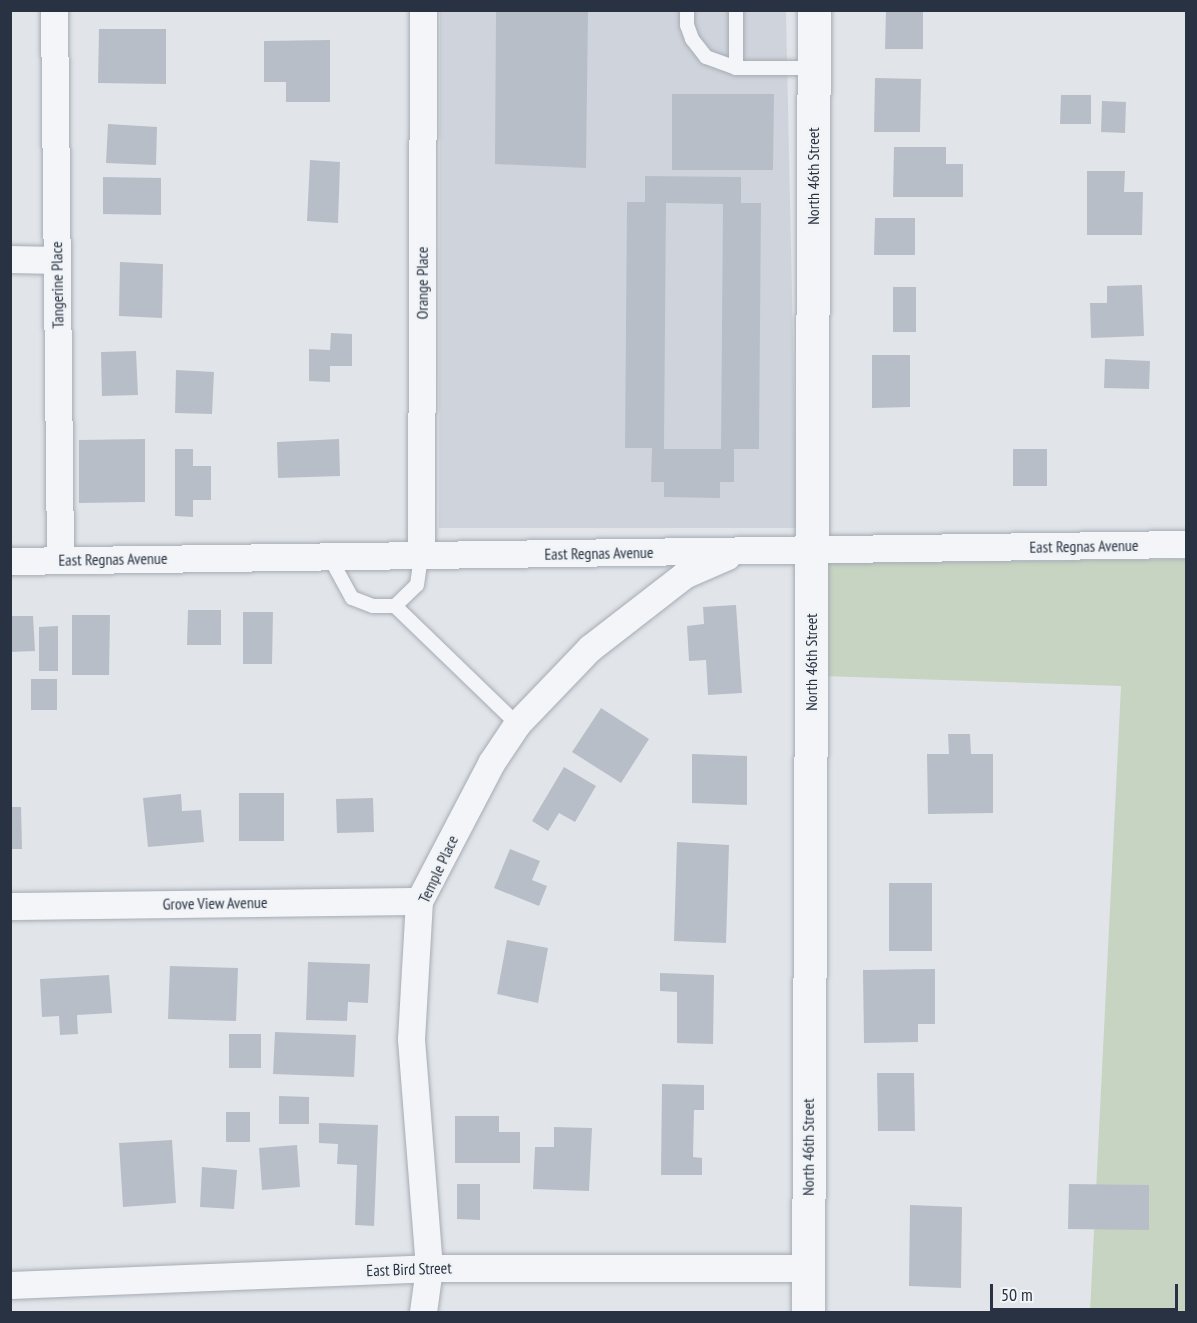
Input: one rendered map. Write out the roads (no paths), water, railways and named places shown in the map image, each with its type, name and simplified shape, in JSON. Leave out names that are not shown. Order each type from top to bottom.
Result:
[{"type":"street","name":"Tangerine Place","points":[[54,10],[60,560]]},
{"type":"street","name":"Orange Place","points":[[421,555],[423,10]]},
{"type":"street","name":"North 46th Street","points":[[808,1312],[814,10]]},
{"type":"street","points":[[10,260],[57,260]]},
{"type":"street","name":"East Regnas Avenue","points":[[10,561],[1186,544]]},
{"type":"street","name":"Temple Place","points":[[423,1312],[429,1268],[411,1039],[419,901],[491,763],[517,724],[590,648],[684,575],[738,551]]},
{"type":"street","name":"Grove View Avenue","points":[[10,906],[419,901]]},
{"type":"street","name":"East Bird Street","points":[[10,1285],[429,1268],[808,1268]]},
{"type":"lane","points":[[687,10],[687,25],[692,39],[706,57],[736,68],[814,68]]},
{"type":"lane","points":[[736,10],[736,68]]},
{"type":"lane","points":[[329,556],[352,598],[373,606],[395,606],[417,585],[421,555]]},
{"type":"lane","points":[[395,606],[517,724]]}]
